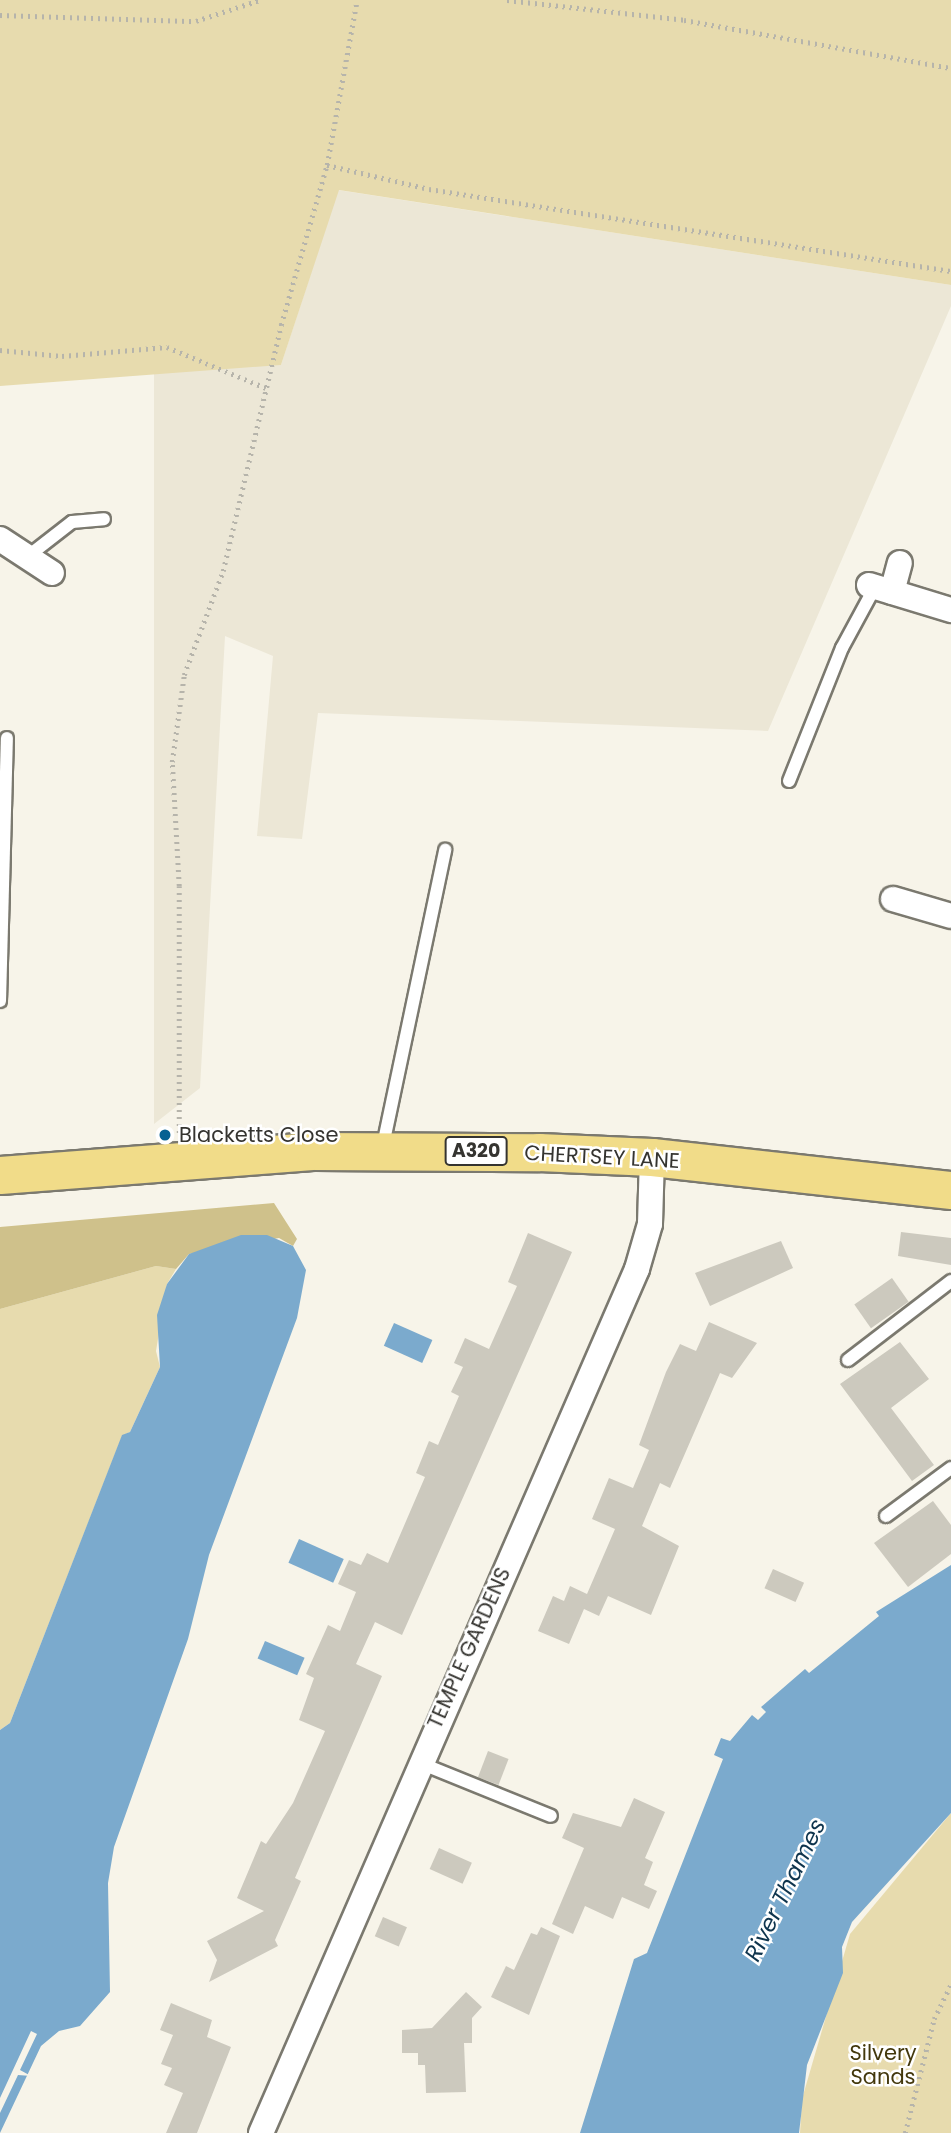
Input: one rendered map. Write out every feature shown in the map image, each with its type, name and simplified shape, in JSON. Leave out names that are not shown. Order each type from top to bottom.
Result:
[{"type":"main road","name":"CHERTSEY LANE","points":[[0,1175],[184,1158],[382,1150],[652,1157],[951,1191]]},
{"type":"street","points":[[8,547],[52,573]]},
{"type":"street","points":[[901,563],[879,588],[951,610]]},
{"type":"street","points":[[893,899],[951,916]]},
{"type":"street","name":"TEMPLE GARDENS","points":[[261,2133],[419,1763],[638,1269],[650,1224],[652,1157]]},
{"type":"lane","points":[[8,547],[72,522],[104,519]]},
{"type":"lane","points":[[789,781],[842,648],[879,588]]},
{"type":"lane","points":[[0,1001],[7,737]]},
{"type":"lane","points":[[382,1150],[445,850]]},
{"type":"lane","points":[[848,1360],[951,1281]]},
{"type":"lane","points":[[886,1516],[951,1468]]},
{"type":"lane","points":[[419,1763],[551,1816]]},
{"type":"path","points":[[0,15],[196,21],[260,0]]},
{"type":"path","points":[[184,1158],[175,1114],[179,886],[172,762],[184,675],[223,571],[266,388],[327,165],[357,0]]},
{"type":"path","points":[[507,0],[684,20],[951,68]]},
{"type":"path","points":[[327,165],[429,189],[951,271]]},
{"type":"path","points":[[0,350],[62,356],[167,347],[266,388]]},
{"type":"path","points":[[905,2133],[934,2019],[951,1984]]},
{"type":"shaded area","points":[[338,190],[951,285],[951,306],[768,731],[318,713],[302,839],[257,836],[273,656],[225,636],[200,1088],[154,1124],[154,370],[281,365]]},
{"type":"shaded area","points":[[274,1203],[297,1239],[293,1246],[279,1238],[189,1254],[176,1269],[156,1266],[0,1309],[0,1227]]},
{"type":"green space","points":[[0,0],[951,0],[951,285],[339,190],[281,365],[0,386]]},
{"type":"green space","points":[[156,1266],[176,1269],[167,1284],[156,1351],[160,1367],[130,1432],[122,1436],[10,1723],[0,1730],[0,1309]]},
{"type":"green space","name":"Silvery Sands","points":[[951,1813],[951,2133],[800,2133],[802,2099],[850,1934]]},
{"type":"water","points":[[241,1235],[267,1235],[293,1246],[306,1270],[297,1318],[209,1555],[188,1639],[114,1847],[108,1883],[110,1992],[80,2026],[59,2031],[41,2046],[0,2133],[0,1730],[10,1723],[122,1435],[130,1432],[160,1367],[157,1315],[167,1284],[189,1254]]},
{"type":"water","points":[[394,1323],[432,1340],[422,1363],[384,1346]]},
{"type":"water","points":[[299,1539],[344,1559],[333,1583],[288,1563]]},
{"type":"water","name":"River Thames","points":[[951,1565],[951,1813],[852,1922],[842,1947],[843,1973],[807,2065],[799,2133],[580,2133],[634,1959],[647,1953],[723,1759],[714,1755],[721,1738],[730,1741],[752,1715],[758,1720],[766,1712],[761,1707],[805,1669],[809,1673],[879,1616],[876,1612]]},
{"type":"water","points":[[265,1641],[305,1658],[297,1675],[258,1658]]},
{"type":"pier","points":[[31,2031],[37,2034],[20,2070],[31,2076],[18,2075],[0,2113],[0,2098]]},
{"type":"building","points":[[901,1232],[951,1238],[951,1265],[898,1256]]},
{"type":"building","points":[[528,1233],[572,1252],[402,1635],[375,1622],[356,1664],[382,1676],[295,1878],[301,1881],[275,1940],[278,1946],[209,1982],[217,1960],[207,1941],[264,1911],[237,1898],[261,1841],[266,1844],[293,1803],[325,1731],[299,1720],[314,1678],[306,1674],[328,1625],[340,1631],[356,1592],[338,1584],[349,1560],[361,1565],[367,1553],[388,1563],[425,1477],[416,1473],[429,1441],[438,1445],[459,1396],[451,1392],[463,1367],[454,1363],[465,1338],[489,1349],[517,1286],[508,1282]]},
{"type":"building","points":[[781,1241],[793,1268],[710,1306],[695,1273]]},
{"type":"building","points":[[892,1278],[909,1302],[871,1328],[854,1304]]},
{"type":"building","points":[[709,1322],[757,1343],[732,1378],[720,1373],[670,1488],[660,1483],[642,1526],[679,1546],[651,1615],[608,1596],[599,1616],[584,1609],[569,1644],[538,1631],[553,1596],[564,1601],[570,1586],[587,1594],[615,1529],[592,1519],[609,1478],[633,1488],[649,1450],[639,1445],[666,1372],[680,1344],[696,1351]]},
{"type":"building","points":[[900,1342],[929,1379],[891,1408],[934,1465],[912,1481],[840,1384]]},
{"type":"building","points":[[933,1501],[951,1525],[951,1554],[908,1587],[874,1543]]},
{"type":"building","points":[[773,1569],[804,1583],[796,1602],[764,1588]]},
{"type":"building","points":[[488,1751],[509,1759],[499,1785],[478,1777]]},
{"type":"building","points":[[634,1798],[665,1812],[645,1858],[653,1862],[644,1885],[657,1891],[649,1909],[622,1897],[613,1919],[585,1906],[573,1934],[552,1924],[584,1848],[562,1838],[573,1813],[621,1827]]},
{"type":"building","points":[[439,1848],[472,1863],[463,1884],[430,1869]]},
{"type":"building","points":[[383,1917],[407,1927],[399,1946],[375,1936]]},
{"type":"building","points":[[541,1927],[560,1936],[529,2015],[491,1997],[506,1966],[514,1970],[531,1933],[537,1935]]},
{"type":"building","points":[[466,1992],[482,2007],[472,2018],[472,2043],[464,2043],[466,2092],[426,2093],[425,2065],[418,2065],[418,2053],[402,2053],[402,2030],[432,2028]]},
{"type":"building","points":[[171,2003],[212,2020],[207,2037],[231,2047],[197,2133],[166,2133],[183,2093],[164,2085],[172,2068],[161,2064],[173,2035],[160,2030]]},
{"type":"place","name":"Blacketts Close","points":[[165,1135]]}]
